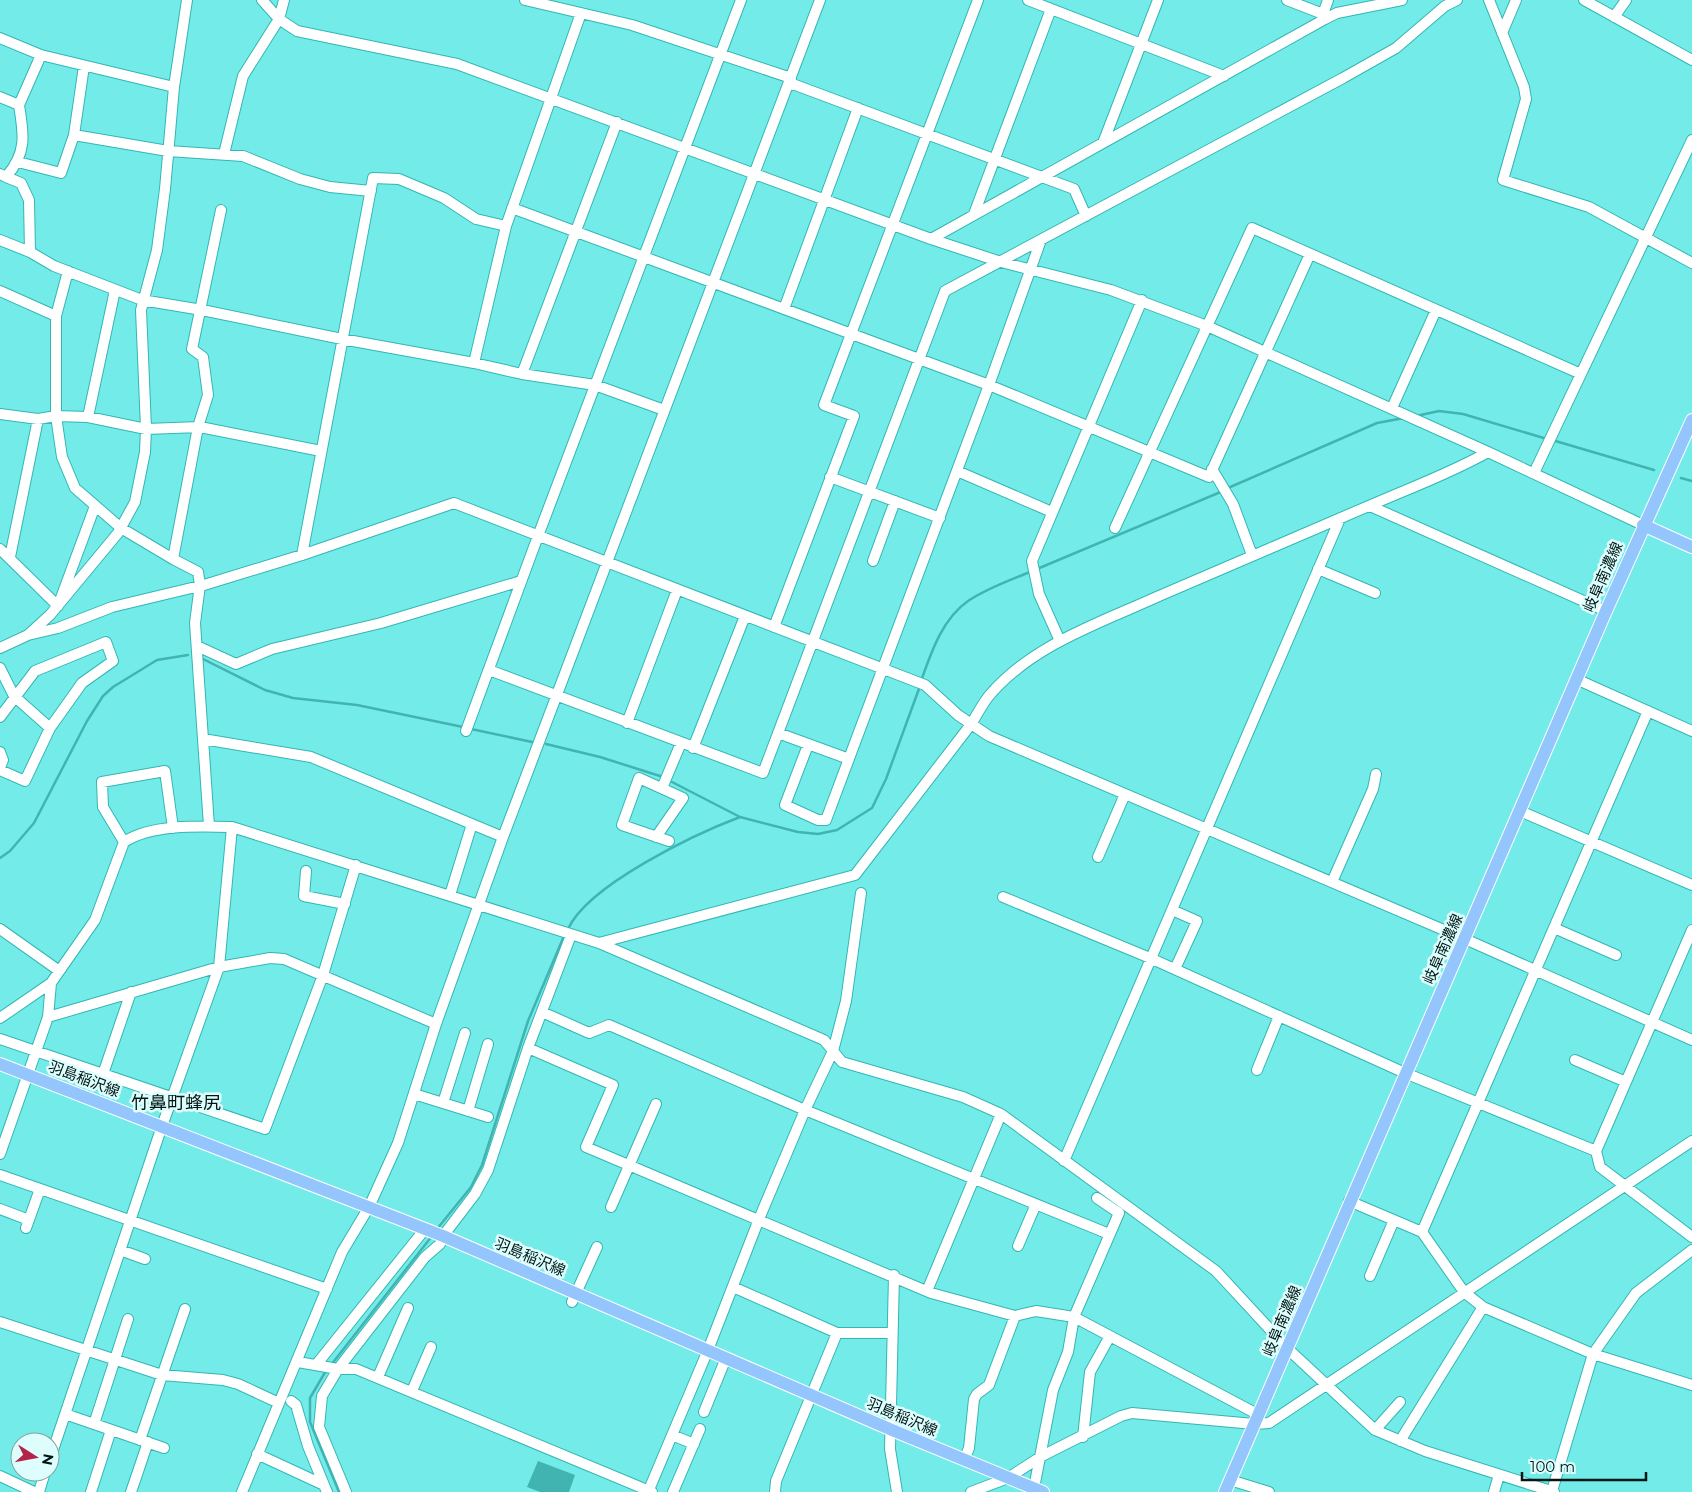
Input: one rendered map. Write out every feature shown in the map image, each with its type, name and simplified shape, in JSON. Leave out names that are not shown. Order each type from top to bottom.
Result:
[{"type":"main road","name":"岐阜南濃線","points":[[1227,1486],[1288,1349],[1405,1073],[1465,939],[1643,525],[1692,420]]},
{"type":"main road","points":[[1643,525],[1692,547]]},
{"type":"main road","name":"羽島稲沢線","points":[[0,1064],[25,1079]]},
{"type":"main road","name":"羽島稲沢線","points":[[0,1073],[25,1079],[432,1236],[892,1434],[1002,1480],[1039,1490]]},
{"type":"main road","name":"羽島稲沢線","points":[[892,1434],[964,1460],[1021,1492]]},
{"type":"street","points":[[28,635],[58,606],[121,528],[135,502],[145,452],[146,429],[140,336],[142,300],[157,250],[165,189],[174,87],[187,0]]},
{"type":"street","points":[[262,0],[279,19],[297,31],[457,64],[930,239],[1001,262],[1142,300],[1266,351],[1534,473],[1643,525]]},
{"type":"street","points":[[224,154],[243,76],[279,19],[284,0]]},
{"type":"street","points":[[525,0],[632,25],[721,54],[858,108],[1042,176],[1074,189],[1086,216]]},
{"type":"street","points":[[466,731],[741,0]]},
{"type":"street","points":[[242,1492],[298,1362],[342,1252],[366,1211],[398,1143],[436,1024],[478,904],[820,0]]},
{"type":"street","points":[[774,627],[854,416],[824,405],[978,0]]},
{"type":"street","points":[[1028,0],[1224,76]]},
{"type":"street","points":[[1103,143],[1158,0]]},
{"type":"street","points":[[1288,0],[1324,16]]},
{"type":"street","points":[[1324,16],[1328,0]]},
{"type":"street","points":[[930,239],[1224,76],[1324,16],[1402,0]]},
{"type":"street","points":[[490,670],[762,773],[945,291],[1396,48],[1445,6],[1457,0]]},
{"type":"street","points":[[1489,0],[1524,87],[1526,99],[1503,180],[1589,207],[1692,263]]},
{"type":"street","points":[[1502,34],[1516,0]]},
{"type":"street","points":[[1584,0],[1692,60]]},
{"type":"street","points":[[1614,17],[1626,0]]},
{"type":"street","points":[[974,214],[1051,9]]},
{"type":"street","points":[[474,363],[506,226],[581,14]]},
{"type":"street","points":[[0,38],[41,55],[174,87]]},
{"type":"street","points":[[30,252],[29,200],[21,183],[3,176],[18,162],[24,138],[19,105],[41,55]]},
{"type":"street","points":[[18,162],[61,173],[74,135],[84,66]]},
{"type":"street","points":[[0,96],[19,105]]},
{"type":"street","points":[[784,309],[858,108]]},
{"type":"street","points":[[522,374],[617,122]]},
{"type":"street","points":[[74,135],[168,151],[243,156],[300,179],[323,185],[371,191]]},
{"type":"street","points":[[1534,473],[1692,140]]},
{"type":"street","points":[[302,555],[373,178],[400,179],[444,198],[476,219],[506,226]]},
{"type":"street","points":[[512,208],[990,385],[1208,477],[1310,254]]},
{"type":"street","points":[[173,559],[198,427],[208,396],[203,357],[192,349],[202,310],[221,210]]},
{"type":"street","points":[[1115,528],[1252,228],[1581,374]]},
{"type":"street","points":[[0,240],[30,252],[68,271],[142,300],[202,310],[522,374],[595,385],[664,410]]},
{"type":"street","points":[[808,745],[785,805],[818,820],[826,820],[990,385],[1041,240]]},
{"type":"street","points":[[68,271],[56,316],[56,416],[62,457],[75,488],[121,528],[198,572],[200,585],[195,623],[209,826]]},
{"type":"street","points":[[88,417],[115,290]]},
{"type":"street","points":[[0,291],[56,316]]},
{"type":"street","points":[[1060,641],[1040,594],[1032,561],[1142,300]]},
{"type":"street","points":[[1393,409],[1436,310]]},
{"type":"street","points":[[0,414],[38,419],[56,416],[88,417],[146,429],[198,427],[321,451]]},
{"type":"street","points":[[10,557],[38,419]]},
{"type":"street","points":[[599,943],[855,875],[972,723],[988,698],[1012,673],[1060,641],[1252,555],[1339,521],[1466,465],[1488,452]]},
{"type":"street","points":[[1212,469],[1233,504],[1252,555]]},
{"type":"street","points":[[957,471],[1052,512]]},
{"type":"street","points":[[830,477],[940,518]]},
{"type":"street","points":[[874,561],[895,501]]},
{"type":"street","points":[[0,648],[28,635],[58,628],[112,607],[200,585],[302,555],[454,503],[925,685],[958,715],[989,736],[1465,939],[1692,1040]]},
{"type":"street","points":[[58,606],[95,506]]},
{"type":"street","points":[[1370,506],[1606,611]]},
{"type":"street","points":[[1064,1161],[1339,521]]},
{"type":"street","points":[[0,549],[58,606]]},
{"type":"street","points":[[1318,569],[1375,593]]},
{"type":"street","points":[[197,646],[236,664],[272,649],[381,623],[522,581]]},
{"type":"street","points":[[627,723],[677,590]]},
{"type":"street","points":[[693,748],[745,616]]},
{"type":"street","points":[[0,716],[35,671],[106,642],[113,661],[82,683],[50,728],[25,781],[0,769],[2,760],[0,752]]},
{"type":"street","points":[[0,668],[14,696],[50,728]]},
{"type":"street","points":[[1576,679],[1692,731]]},
{"type":"street","points":[[1422,1232],[1648,711]]},
{"type":"street","points":[[778,733],[849,759]]},
{"type":"street","points":[[203,739],[311,757],[503,837]]},
{"type":"street","points":[[662,788],[681,743]]},
{"type":"street","points":[[124,842],[103,807],[102,782],[165,771],[173,828]]},
{"type":"street","points":[[1332,882],[1373,789],[1376,774]]},
{"type":"street","points":[[656,836],[683,798],[639,778],[622,824],[669,841]]},
{"type":"street","points":[[1098,858],[1125,794]]},
{"type":"street","points":[[1520,811],[1692,885]]},
{"type":"street","points":[[450,895],[472,824]]},
{"type":"street","points":[[59,1432],[160,1130],[219,967],[232,827]]},
{"type":"street","points":[[0,1154],[48,1017],[51,983],[58,970],[74,953],[95,920],[124,842],[133,836],[173,828],[232,827],[599,943],[824,1040],[842,1062],[963,1097],[1001,1114],[1216,1271],[1288,1349],[1375,1430],[1400,1441],[1553,1492],[1593,1354],[1636,1293],[1692,1250]]},
{"type":"street","points":[[0,1039],[266,1129],[323,975],[356,865]]},
{"type":"street","points":[[306,872],[304,896],[344,904]]},
{"type":"street","points":[[298,1362],[356,1369],[378,1377],[650,1491],[759,1219],[805,1110],[833,1051],[846,1001],[862,893]]},
{"type":"street","points":[[1003,897],[1150,958],[1405,1073],[1596,1151]]},
{"type":"street","points":[[1172,910],[1197,921],[1175,969]]},
{"type":"street","points":[[1554,928],[1616,955]]},
{"type":"street","points":[[0,929],[58,970]]},
{"type":"street","points":[[1692,930],[1596,1151],[1600,1167],[1692,1237]]},
{"type":"street","points":[[346,1492],[319,1427],[322,1396],[328,1367],[432,1236],[475,1194],[488,1170],[568,934]]},
{"type":"street","points":[[48,1017],[219,967],[270,958],[284,959],[436,1024]]},
{"type":"street","points":[[0,1018],[51,983]]},
{"type":"street","points":[[103,1074],[131,992]]},
{"type":"street","points":[[542,1012],[589,1033],[609,1025],[805,1110],[1108,1234]]},
{"type":"street","points":[[1257,1070],[1280,1016]]},
{"type":"street","points":[[443,1103],[465,1033]]},
{"type":"street","points":[[468,1111],[488,1044]]},
{"type":"street","points":[[528,1048],[613,1085],[586,1147],[628,1167],[759,1219],[894,1275],[927,1291],[1014,1316],[1036,1311],[1074,1317],[1256,1420]]},
{"type":"street","points":[[1575,1060],[1626,1082]]},
{"type":"street","points":[[414,1094],[488,1117]]},
{"type":"street","points":[[611,1207],[656,1104]]},
{"type":"street","points":[[927,1291],[1001,1114]]},
{"type":"street","points":[[971,1492],[1002,1480],[1042,1456],[1083,1437],[1121,1416],[1132,1413],[1256,1420],[1269,1423],[1326,1383],[1692,1142]]},
{"type":"street","points":[[0,1175],[327,1289]]},
{"type":"street","points":[[0,1210],[28,1224],[40,1189]]},
{"type":"street","points":[[1039,1490],[1042,1456],[1053,1390],[1068,1352],[1074,1317],[1108,1234],[1119,1213],[1097,1198]]},
{"type":"street","points":[[1350,1201],[1422,1232],[1464,1292],[1483,1307],[1593,1354],[1692,1385]]},
{"type":"street","points":[[1018,1246],[1036,1204]]},
{"type":"street","points":[[1370,1276],[1394,1220]]},
{"type":"street","points":[[328,1367],[424,1257],[432,1236]]},
{"type":"street","points":[[574,1298],[597,1247]]},
{"type":"street","points":[[120,1250],[145,1259]]},
{"type":"street","points":[[894,1275],[890,1407],[892,1434],[890,1449],[896,1492]]},
{"type":"street","points":[[733,1287],[837,1332],[892,1333]]},
{"type":"street","points":[[1400,1441],[1483,1307]]},
{"type":"street","points":[[378,1377],[408,1308]]},
{"type":"street","points":[[131,1492],[162,1375],[185,1309]]},
{"type":"street","points":[[964,1460],[969,1448],[974,1400],[977,1394],[989,1385],[1014,1316]]},
{"type":"street","points":[[94,1424],[128,1319]]},
{"type":"street","points":[[0,1322],[162,1375],[223,1380],[238,1384],[279,1403]]},
{"type":"street","points":[[775,1492],[776,1480],[837,1332]]},
{"type":"street","points":[[1083,1437],[1090,1372],[1110,1336]]},
{"type":"street","points":[[412,1391],[430,1347]]},
{"type":"street","points":[[704,1412],[725,1362]]},
{"type":"street","points":[[291,1401],[296,1405],[308,1446],[326,1489]]},
{"type":"street","points":[[1375,1430],[1400,1402]]},
{"type":"street","points":[[65,1414],[164,1448]]},
{"type":"street","points":[[673,1492],[700,1429]]},
{"type":"street","points":[[91,1492],[111,1430]]},
{"type":"street","points":[[672,1435],[694,1444]]},
{"type":"street","points":[[257,1454],[326,1489]]},
{"type":"street","points":[[1494,1492],[1499,1475]]},
{"type":"street","points":[[0,1476],[34,1492]]},
{"type":"street","points":[[1227,1486],[1269,1492]]},
{"type":"water","points":[[538,1461],[575,1475],[569,1492],[540,1492],[527,1487]]},
{"type":"waterway","points":[[1416,416],[1439,411],[1463,414],[1547,439]]},
{"type":"waterway","points":[[1228,488],[1377,423],[1404,418]]},
{"type":"waterway","points":[[1552,440],[1654,470]]},
{"type":"waterway","points":[[1681,478],[1692,481]]},
{"type":"waterway","points":[[1037,569],[1223,491]]},
{"type":"waterway","points":[[921,681],[938,637],[959,608],[983,592],[1032,571]]},
{"type":"waterway","points":[[0,858],[10,851],[34,823],[87,721],[103,696],[113,687],[157,660],[188,655]]},
{"type":"waterway","points":[[201,658],[265,690],[293,698],[357,705],[463,727]]},
{"type":"waterway","points":[[672,782],[740,817],[798,832],[818,834],[837,830],[872,808],[886,779],[920,686]]},
{"type":"waterway","points":[[471,729],[532,742]]},
{"type":"waterway","points":[[546,744],[600,757],[660,776]]},
{"type":"waterway","points":[[568,929],[579,912],[597,895],[619,879],[671,848],[740,817]]},
{"type":"waterway","points":[[437,1229],[471,1187],[482,1165],[528,1021],[564,936]]},
{"type":"waterway","points":[[331,1365],[432,1236]]},
{"type":"waterway","points":[[327,1369],[310,1398],[310,1422],[339,1492]]},
{"type":"district","name":"竹鼻町蜂尻","points":[[176,1103]]}]
